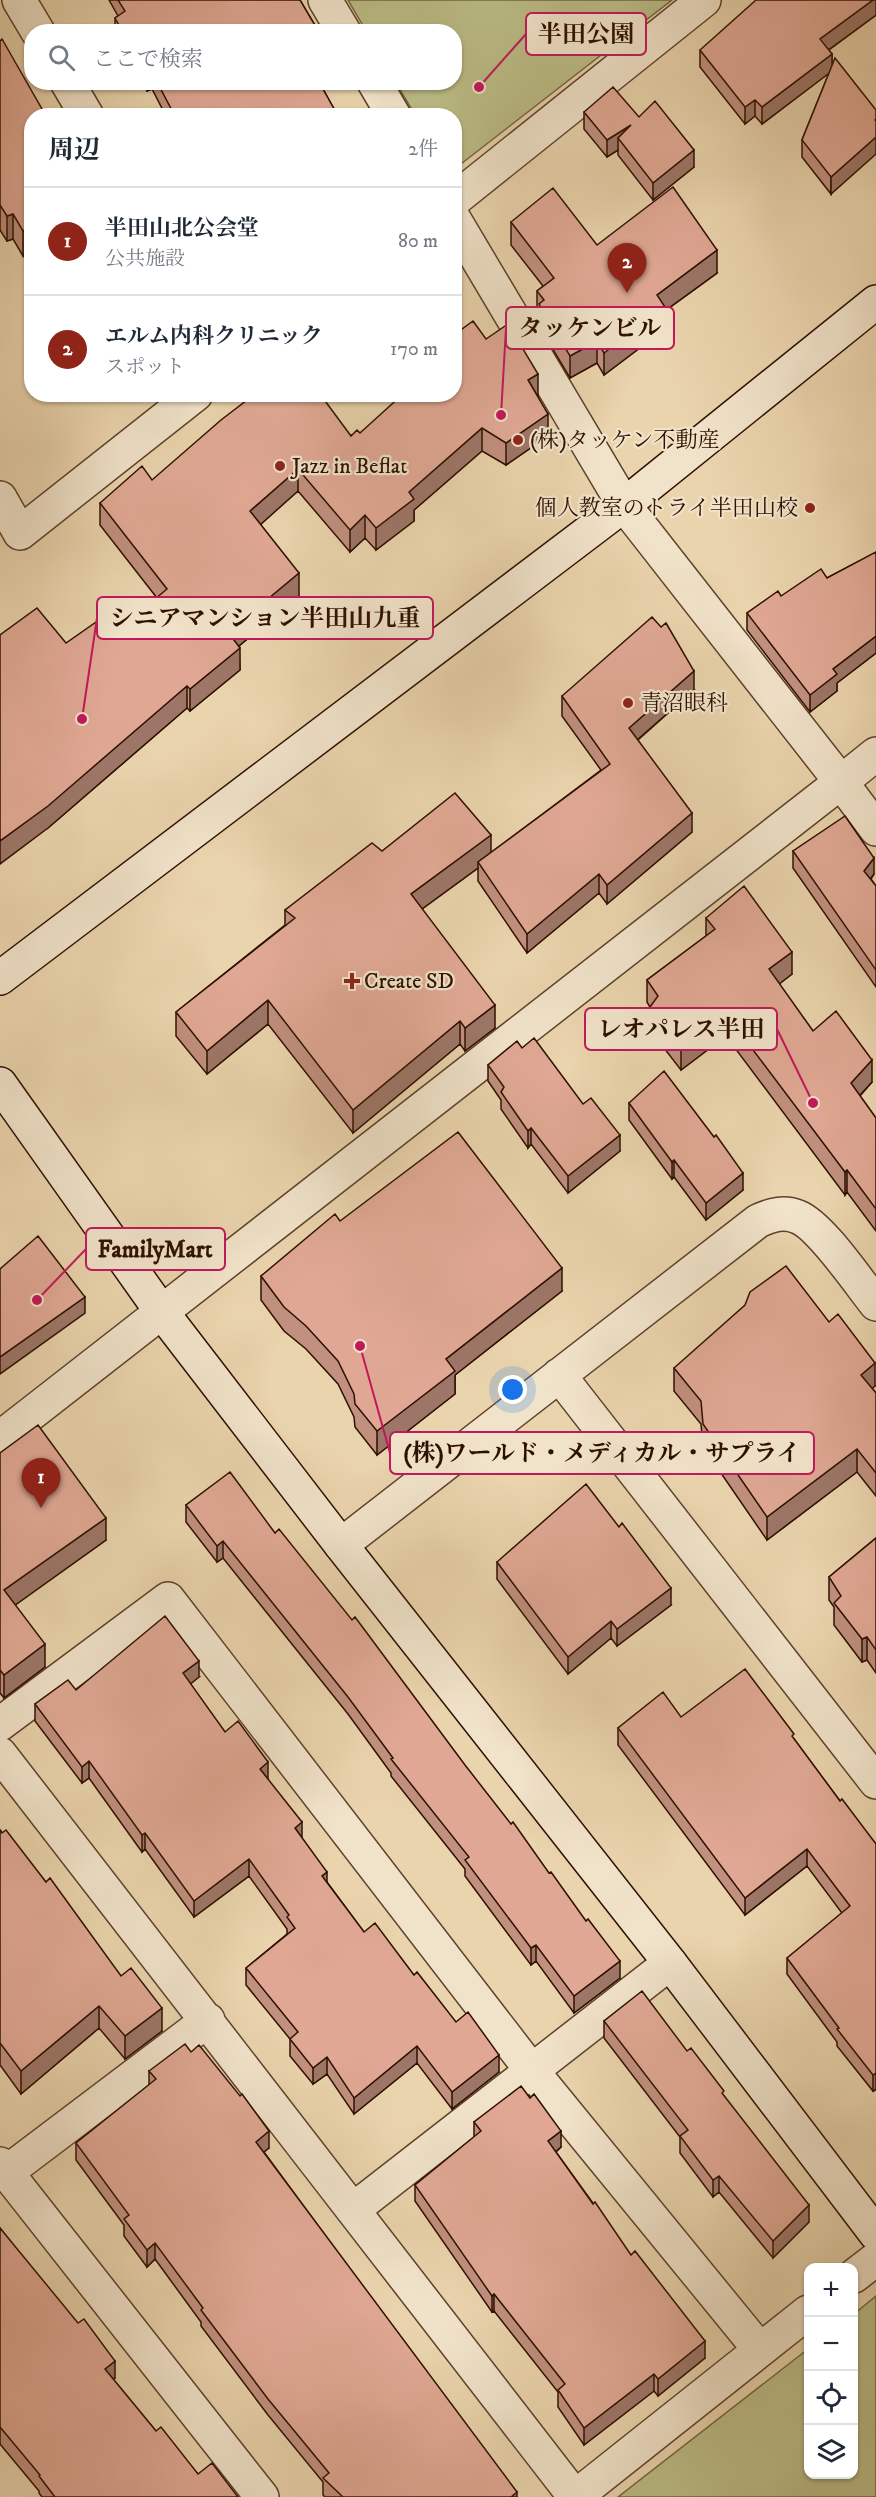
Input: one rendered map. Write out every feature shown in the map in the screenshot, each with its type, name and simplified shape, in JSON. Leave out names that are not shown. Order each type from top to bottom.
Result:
[{"type":"street","points":[[19,0],[33,24]]},
{"type":"street","points":[[326,0],[340,24]]},
{"type":"street","points":[[462,194],[704,0]]},
{"type":"street","points":[[72,90],[82,108]]},
{"type":"street","points":[[379,90],[389,108]]},
{"type":"street","points":[[462,232],[624,505],[876,828]]},
{"type":"street","points":[[0,978],[624,505],[876,302]]},
{"type":"street","points":[[0,498],[20,533],[186,402]]},
{"type":"street","points":[[0,1438],[876,754]]},
{"type":"street","points":[[0,1084],[161,1311],[341,1545],[670,1963],[876,2234]]},
{"type":"street","points":[[341,1545],[758,1221],[777,1213],[797,1216],[812,1224],[876,1304]]},
{"type":"street","points":[[559,1375],[876,1782]]},
{"type":"street","points":[[0,1724],[168,1599],[532,2071],[760,2350]]},
{"type":"street","points":[[0,1754],[575,2497],[804,2315]]},
{"type":"street","points":[[354,2210],[670,1963]]},
{"type":"street","points":[[208,2020],[3,2168],[262,2497]]},
{"type":"street","points":[[858,2273],[876,2259]]},
{"type":"green space","points":[[348,0],[672,0],[462,163],[462,108],[411,108],[400,90],[462,90],[462,24],[362,24]]},
{"type":"green space","points":[[876,2296],[876,2497],[618,2497],[804,2352],[804,2479],[858,2479],[858,2311]]},
{"type":"building","points":[[118,0],[300,0],[314,24],[118,24],[115,18],[125,11]]},
{"type":"building","points":[[756,0],[873,0],[820,39],[832,54],[762,107],[755,100],[745,107],[700,50]]},
{"type":"building","points":[[2,39],[24,78],[24,90],[31,90],[41,108],[24,108],[23,231],[13,214],[7,216],[0,205],[0,41]]},
{"type":"building","points":[[835,58],[876,110],[876,137],[831,177],[802,140]]},
{"type":"building","points":[[613,87],[639,117],[655,101],[694,150],[653,183],[618,138],[631,125],[607,140],[584,112]]},
{"type":"building","points":[[161,90],[323,90],[334,108],[171,108]]},
{"type":"building","points":[[673,187],[717,250],[657,295],[665,307],[604,353],[597,341],[570,356],[539,304],[544,300],[537,291],[554,278],[511,222],[553,188],[597,245]]},
{"type":"building","points":[[473,321],[486,339],[508,324],[538,374],[528,380],[548,414],[506,443],[482,428],[409,492],[414,499],[376,528],[365,515],[350,530],[298,469],[250,511],[299,573],[228,632],[240,648],[190,689],[187,686],[48,806],[0,841],[0,635],[37,608],[66,643],[99,620],[111,636],[167,589],[100,503],[142,466],[152,480],[245,402],[326,402],[351,436],[357,430],[360,433],[394,402],[462,402],[462,329]]},
{"type":"building","points":[[876,552],[876,636],[833,669],[837,674],[810,695],[747,613],[778,591],[781,596],[821,569],[827,578]]},
{"type":"building","points":[[652,617],[661,627],[666,623],[694,671],[629,728],[692,813],[607,885],[599,874],[527,934],[478,862],[610,764],[562,696]]},
{"type":"building","name":"Create SD","points":[[455,793],[491,835],[411,894],[495,1005],[465,1028],[460,1021],[353,1110],[268,1000],[207,1051],[176,1012],[295,918],[285,910],[372,843],[382,851]]},
{"type":"building","points":[[845,816],[874,858],[864,871],[876,886],[876,970],[793,851]]},
{"type":"building","points":[[744,886],[792,952],[769,969],[813,1031],[836,1011],[872,1060],[851,1083],[876,1118],[876,1209],[847,1170],[845,1172],[726,1014],[681,1048],[650,1007],[658,996],[647,980],[715,929],[706,918]]},
{"type":"building","points":[[534,1038],[583,1104],[591,1098],[620,1135],[568,1176],[531,1128],[528,1131],[501,1092],[504,1087],[488,1065],[517,1041],[522,1048]]},
{"type":"building","points":[[664,1071],[714,1137],[716,1135],[743,1173],[706,1203],[674,1160],[672,1162],[629,1103]]},
{"type":"building","points":[[458,1132],[562,1268],[446,1359],[455,1371],[377,1431],[355,1404],[354,1394],[338,1361],[306,1326],[284,1307],[261,1276],[335,1214],[340,1221]]},
{"type":"building","points":[[38,1236],[85,1297],[0,1357],[0,1269]]},
{"type":"building","points":[[786,1266],[829,1322],[838,1314],[875,1363],[861,1375],[876,1393],[876,1473],[857,1449],[767,1517],[703,1424],[701,1401],[674,1368],[745,1305],[750,1292]]},
{"type":"building","points":[[38,1425],[106,1518],[4,1590],[45,1644],[4,1675],[0,1670],[0,1453]]},
{"type":"building","points":[[230,1472],[275,1533],[279,1529],[352,1620],[355,1617],[465,1765],[511,1824],[513,1822],[549,1873],[551,1872],[586,1921],[588,1919],[620,1961],[574,1996],[536,1945],[531,1948],[465,1860],[469,1857],[391,1759],[393,1758],[348,1697],[223,1541],[217,1546],[186,1505]]},
{"type":"building","points":[[586,1484],[619,1527],[622,1523],[671,1588],[617,1629],[611,1621],[568,1657],[497,1562]]},
{"type":"building","points":[[876,1538],[876,1650],[867,1637],[862,1639],[834,1603],[841,1596],[829,1577]]},
{"type":"building","points":[[165,1616],[199,1661],[183,1673],[225,1732],[238,1721],[268,1762],[260,1769],[302,1822],[295,1828],[327,1872],[322,1876],[364,1932],[375,1923],[414,1975],[417,1972],[456,2022],[468,2012],[499,2055],[452,2092],[417,2046],[354,2098],[327,2057],[313,2068],[290,2039],[298,2032],[246,1968],[295,1928],[287,1917],[289,1915],[249,1859],[194,1901],[145,1833],[142,1835],[89,1761],[82,1767],[35,1704],[68,1680],[76,1690]]},
{"type":"building","points":[[745,1669],[794,1734],[792,1736],[840,1801],[842,1799],[876,1844],[876,2073],[873,2075],[787,1958],[850,1906],[807,1849],[745,1898],[618,1728],[663,1692],[681,1717]]},
{"type":"building","points":[[0,1830],[2,1833],[6,1830],[46,1882],[50,1878],[121,1976],[131,1968],[162,2008],[125,2036],[99,2006],[21,2071],[0,2043]]},
{"type":"building","points":[[642,1991],[687,2051],[691,2048],[724,2091],[722,2093],[809,2205],[773,2241],[719,2176],[713,2180],[680,2136],[688,2130],[604,2021]]},
{"type":"building","points":[[185,2044],[191,2052],[199,2045],[240,2096],[242,2094],[269,2131],[256,2142],[517,2492],[511,2497],[343,2497],[323,2478],[329,2473],[268,2399],[201,2310],[203,2308],[155,2243],[147,2250],[124,2219],[129,2215],[76,2143],[156,2079],[149,2071]]},
{"type":"building","points":[[521,2086],[530,2098],[534,2094],[561,2131],[548,2141],[593,2204],[595,2202],[631,2255],[635,2251],[705,2341],[658,2379],[654,2374],[584,2428],[558,2390],[565,2384],[494,2294],[492,2296],[415,2185],[481,2131],[474,2122]]},
{"type":"building","points":[[0,2228],[78,2323],[84,2319],[115,2361],[105,2369],[156,2431],[161,2427],[198,2474],[212,2463],[238,2497],[55,2497],[0,2427]]},
{"type":"place","name":"半田公園","points":[[479,87]]},
{"type":"place","name":"エルム内科クリニック","points":[[627,293]]},
{"type":"place","name":"タッケンビル","points":[[501,415]]},
{"type":"place","name":"(株)タッケン不動産","points":[[518,440]]},
{"type":"place","name":"Jazz in Beflat","points":[[280,466]]},
{"type":"place","name":"個人教室のトライ半田山校","points":[[810,508]]},
{"type":"place","name":"青沼眼科","points":[[628,703]]},
{"type":"place","name":"シニアマンション半田山九重","points":[[82,719]]},
{"type":"place","name":"Create SD","points":[[352,981]]},
{"type":"place","name":"レオパレス半田","points":[[813,1103]]},
{"type":"place","name":"FamilyMart","points":[[37,1300]]},
{"type":"place","name":"(株)ワールド・メディカル・サプライ","points":[[360,1346]]},
{"type":"place","name":"半田山北公会堂","points":[[41,1508]]}]
